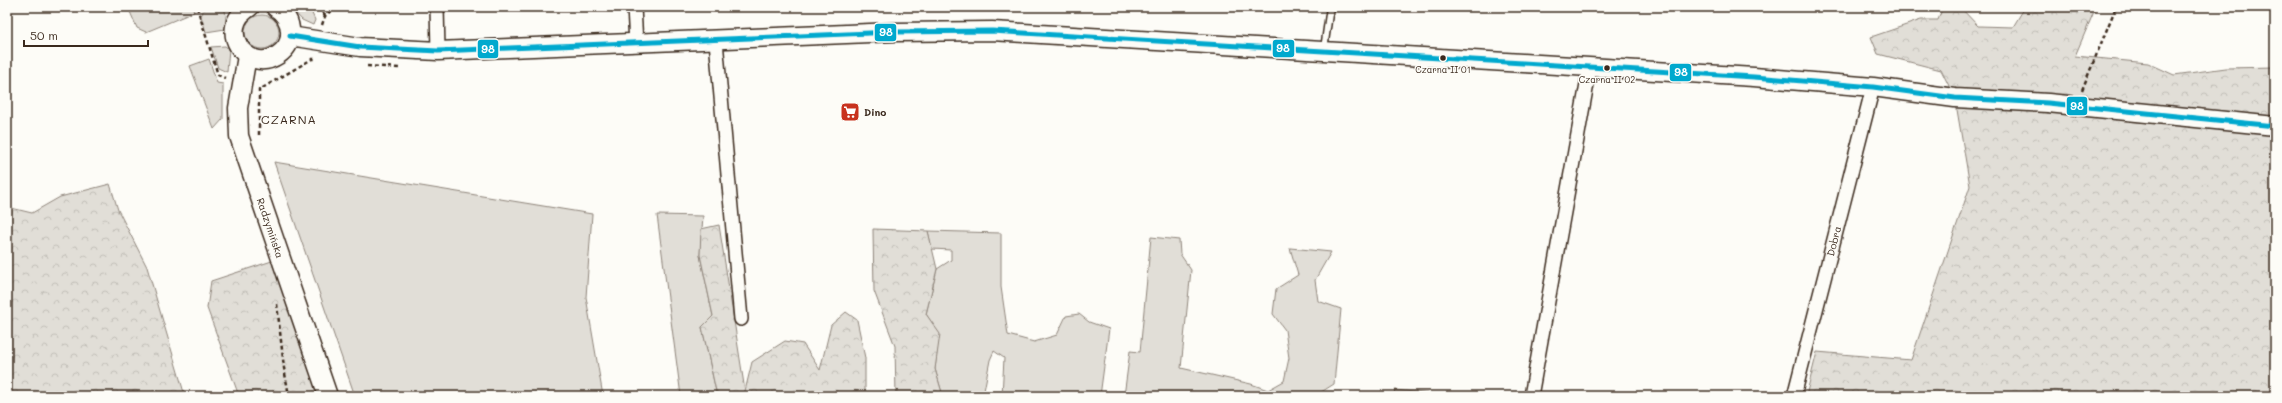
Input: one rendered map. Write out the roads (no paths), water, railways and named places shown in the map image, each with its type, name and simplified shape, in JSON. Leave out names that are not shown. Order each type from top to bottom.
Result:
[{"type":"main road","points":[[245,8],[235,25],[234,34],[240,50],[247,56],[256,59],[274,58],[288,45],[290,26],[287,17],[275,7]]},
{"type":"main road","points":[[290,36],[360,47],[438,51],[716,41],[894,32],[992,32],[1754,77],[1873,87],[1955,98],[2048,102],[2275,126]]},
{"type":"main road","name":"Radzymińska","points":[[247,56],[238,108],[239,136],[328,396]]},
{"type":"street","points":[[436,7],[438,51]]},
{"type":"street","points":[[634,7],[636,44]]},
{"type":"street","points":[[716,41],[741,319]]},
{"type":"street","points":[[1531,396],[1590,67]]},
{"type":"street","name":"Dobra","points":[[1794,396],[1873,87]]},
{"type":"lane","points":[[1323,51],[1330,7]]},
{"type":"place","name":"Czarna II 01","points":[[1443,58]]},
{"type":"place","name":"Czarna II 02","points":[[1607,68]]},
{"type":"place","name":"Dino","points":[[850,112]]},
{"type":"district","name":"CZARNA","points":[[289,120]]}]
